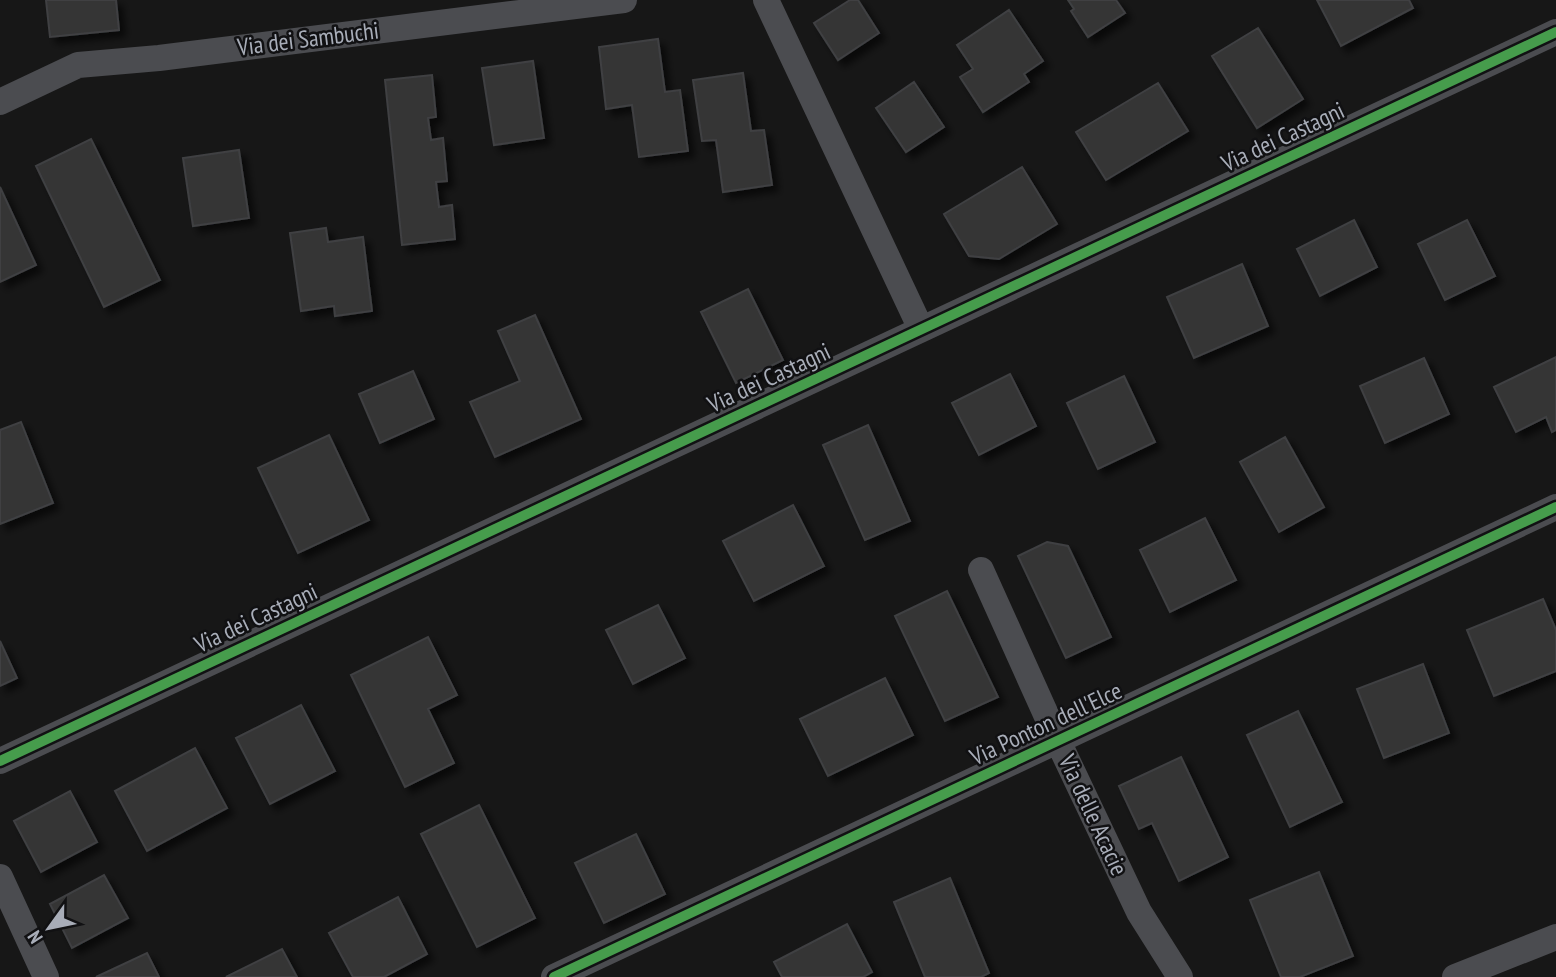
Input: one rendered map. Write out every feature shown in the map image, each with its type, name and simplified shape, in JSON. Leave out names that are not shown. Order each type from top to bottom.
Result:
[{"type":"street","name":"Via dei Sambuchi","points":[[0,102],[78,65],[159,58],[624,0]]},
{"type":"street","points":[[766,0],[921,330]]},
{"type":"street","name":"Via dei Castagni","points":[[0,761],[1556,32]]},
{"type":"street","name":"Via Ponton dell'Elce","points":[[554,977],[1556,508]]},
{"type":"street","name":"Via delle Acacie","points":[[981,570],[1139,912],[1180,977]]},
{"type":"street","points":[[0,877],[47,977]]},
{"type":"street","points":[[1455,977],[1556,937]]},
{"type":"building","points":[[46,0],[116,0],[119,30],[50,37]]},
{"type":"building","points":[[850,0],[858,0],[879,33],[838,60],[814,23]]},
{"type":"building","points":[[1068,0],[1116,0],[1125,13],[1088,37],[1071,11],[1074,9]]},
{"type":"building","points":[[1317,0],[1409,0],[1413,8],[1341,46]]},
{"type":"building","points":[[1009,10],[1043,61],[1024,74],[1029,82],[983,112],[960,77],[973,69],[957,45]]},
{"type":"building","points":[[1258,28],[1303,99],[1257,128],[1212,56]]},
{"type":"building","points":[[658,39],[665,92],[680,90],[688,151],[639,157],[632,105],[606,109],[599,47]]},
{"type":"building","points":[[533,61],[544,138],[494,145],[482,68]]},
{"type":"building","points":[[743,73],[751,131],[764,130],[772,185],[723,192],[716,140],[702,141],[693,80]]},
{"type":"building","points":[[432,75],[436,117],[428,118],[431,140],[443,138],[447,181],[436,182],[439,207],[452,205],[455,239],[402,245],[385,80]]},
{"type":"building","points":[[914,82],[944,127],[906,152],[876,108]]},
{"type":"building","points":[[1158,83],[1188,131],[1106,180],[1076,132]]},
{"type":"building","points":[[91,139],[160,280],[104,307],[36,166]]},
{"type":"building","points":[[239,150],[249,218],[193,226],[183,158]]},
{"type":"building","points":[[1022,167],[1057,224],[999,259],[969,256],[944,214]]},
{"type":"building","points":[[0,187],[36,265],[0,282]]},
{"type":"building","points":[[1354,220],[1377,267],[1320,296],[1297,249]]},
{"type":"building","points":[[1467,220],[1495,276],[1445,300],[1418,244]]},
{"type":"building","points":[[326,228],[328,242],[363,237],[372,311],[335,316],[334,306],[301,311],[290,233]]},
{"type":"building","points":[[1242,264],[1268,326],[1194,358],[1167,297]]},
{"type":"building","points":[[748,289],[783,360],[736,383],[701,312]]},
{"type":"building","points":[[535,315],[581,419],[495,457],[470,402],[520,381],[498,331]]},
{"type":"building","points":[[1556,357],[1556,430],[1552,432],[1546,417],[1516,432],[1494,387]]},
{"type":"building","points":[[1424,358],[1449,414],[1385,443],[1360,386]]},
{"type":"building","points":[[413,371],[434,419],[380,443],[359,394]]},
{"type":"building","points":[[1010,374],[1036,426],[979,455],[952,403]]},
{"type":"building","points":[[1124,376],[1155,442],[1098,469],[1067,403]]},
{"type":"building","points":[[21,422],[53,503],[0,524],[0,430]]},
{"type":"building","points":[[868,425],[910,521],[865,540],[823,445]]},
{"type":"building","points":[[329,435],[369,520],[298,553],[258,468]]},
{"type":"building","points":[[1285,437],[1324,507],[1279,532],[1240,462]]},
{"type":"building","points":[[793,505],[824,566],[754,601],[723,541]]},
{"type":"building","points":[[1205,518],[1236,580],[1170,612],[1140,550]]},
{"type":"building","points":[[1047,542],[1068,546],[1111,637],[1066,658],[1018,556]]},
{"type":"building","points":[[947,591],[998,697],[945,721],[895,616]]},
{"type":"building","points":[[1543,599],[1556,630],[1556,671],[1494,696],[1467,630]]},
{"type":"building","points":[[658,605],[685,658],[633,684],[606,630]]},
{"type":"building","points":[[428,637],[457,695],[428,709],[454,763],[405,787],[351,675]]},
{"type":"building","points":[[0,641],[17,678],[0,686]]},
{"type":"building","points":[[1423,664],[1449,733],[1384,758],[1357,689]]},
{"type":"building","points":[[885,678],[913,735],[828,776],[800,719]]},
{"type":"building","points":[[301,705],[335,771],[270,804],[236,738]]},
{"type":"building","points":[[1298,711],[1342,802],[1290,827],[1247,735]]},
{"type":"building","points":[[195,748],[227,808],[147,851],[115,791]]},
{"type":"building","points":[[1181,757],[1228,857],[1179,881],[1152,823],[1139,829],[1119,786]]},
{"type":"building","points":[[70,791],[97,842],[41,872],[14,821]]},
{"type":"building","points":[[479,805],[535,918],[477,947],[421,834]]},
{"type":"building","points":[[636,834],[665,894],[604,923],[575,863]]},
{"type":"building","points":[[1319,872],[1353,956],[1300,977],[1281,977],[1250,900]]},
{"type":"building","points":[[104,875],[128,918],[72,948],[50,904]]},
{"type":"building","points":[[950,878],[989,973],[981,977],[925,977],[894,902]]},
{"type":"building","points":[[398,897],[427,954],[384,977],[353,977],[329,933]]},
{"type":"building","points":[[847,924],[872,972],[863,977],[782,977],[774,962]]},
{"type":"building","points":[[282,949],[297,977],[226,977]]},
{"type":"building","points":[[147,953],[159,977],[96,977]]},
{"type":"cycle path","points":[[0,761],[1556,32]]},
{"type":"cycle path","points":[[554,977],[1556,507]]}]
